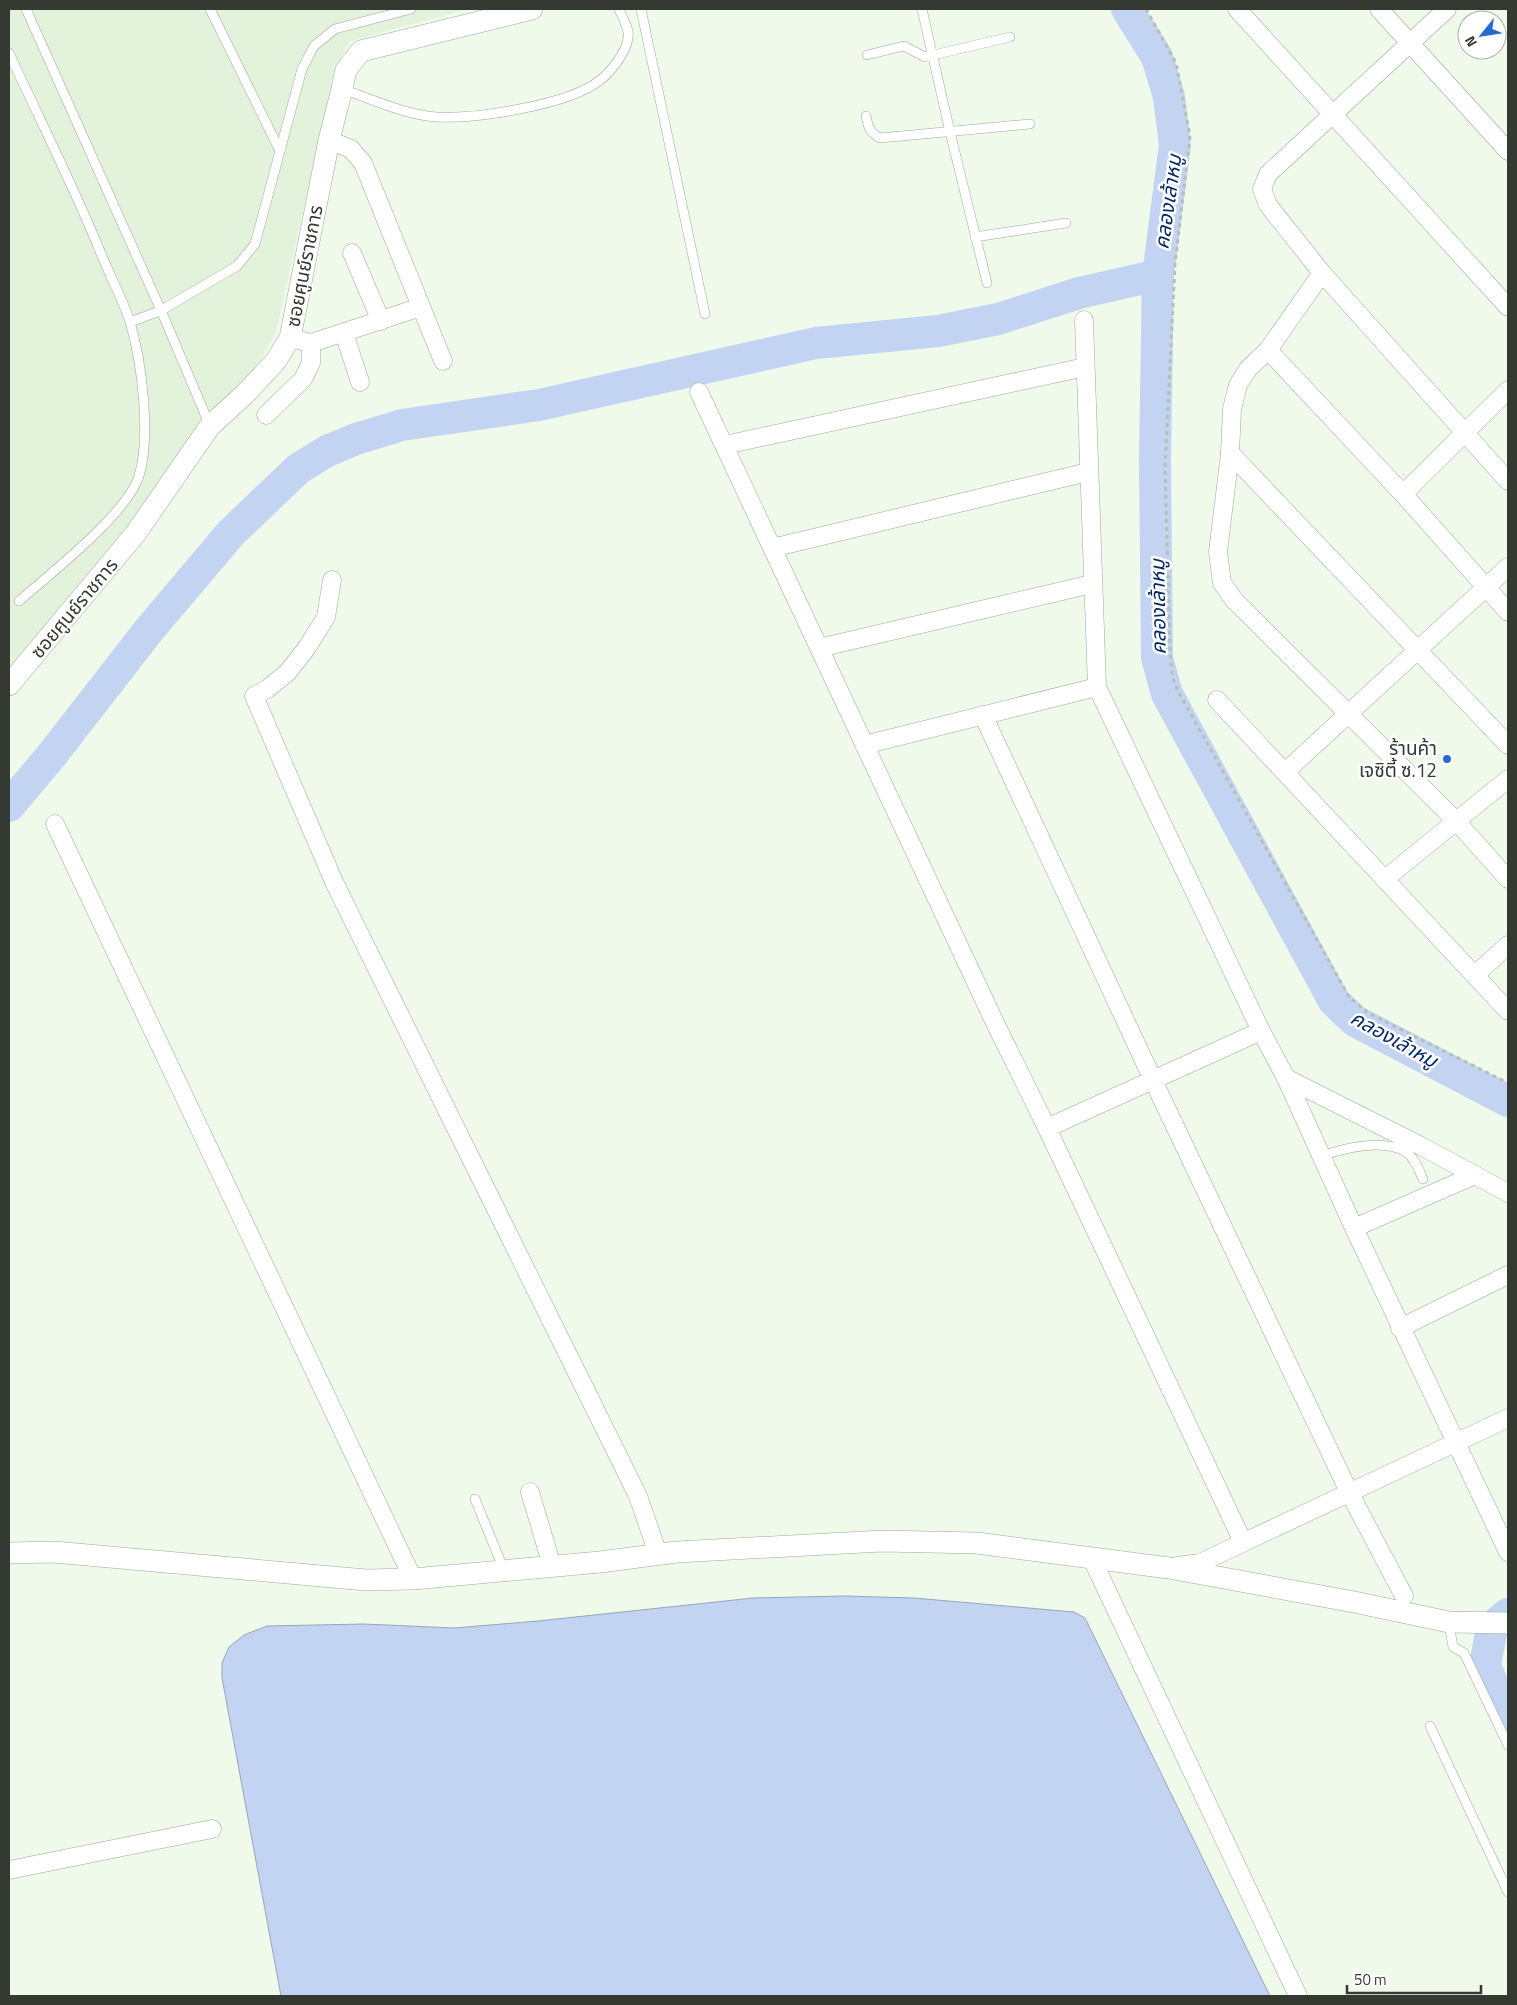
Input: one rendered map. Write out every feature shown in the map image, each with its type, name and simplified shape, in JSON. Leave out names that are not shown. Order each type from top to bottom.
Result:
[{"type":"street","name":"ซอยศูนย์ราชการ","points":[[9,685],[136,533],[210,426],[244,395],[275,362],[290,338],[329,140],[346,70],[361,51],[532,9]]},
{"type":"street","points":[[1237,9],[1508,307]]},
{"type":"street","points":[[1379,9],[1508,151]]},
{"type":"street","points":[[1447,9],[1268,174],[1262,189],[1268,205],[1322,273],[1508,481]]},
{"type":"street","points":[[329,140],[351,149],[363,164],[443,361]]},
{"type":"street","points":[[352,253],[381,321]]},
{"type":"street","points":[[1322,273],[1268,350],[1248,369],[1238,385],[1232,409],[1230,453],[1218,552],[1222,583],[1234,600],[1456,821],[1508,879]]},
{"type":"street","points":[[290,338],[311,343],[420,307]]},
{"type":"street","points":[[1084,320],[1097,687],[1261,1031],[1286,1078],[1400,1328],[1508,1552]]},
{"type":"street","points":[[344,333],[360,382]]},
{"type":"street","points":[[266,415],[303,379],[311,363],[311,343]]},
{"type":"street","points":[[1268,350],[1403,494],[1508,612]]},
{"type":"street","points":[[724,445],[1085,367]]},
{"type":"street","points":[[1403,494],[1508,390]]},
{"type":"street","points":[[699,392],[864,746],[1242,1542]]},
{"type":"street","points":[[1230,453],[1508,745]]},
{"type":"street","points":[[772,548],[1088,472]]},
{"type":"street","points":[[1285,772],[1508,567]]},
{"type":"street","points":[[332,580],[326,617],[306,649],[287,673],[267,689],[254,696],[335,884],[638,1496],[658,1554]]},
{"type":"street","points":[[819,648],[1092,584]]},
{"type":"street","points":[[864,746],[1097,687]]},
{"type":"street","points":[[1218,700],[1508,1010]]},
{"type":"street","points":[[983,715],[1350,1492],[1404,1596]]},
{"type":"street","points":[[1385,879],[1508,779]]},
{"type":"street","points":[[55,824],[413,1579]]},
{"type":"street","points":[[1475,975],[1508,945]]},
{"type":"street","points":[[1047,1128],[1261,1031]]},
{"type":"street","points":[[1286,1078],[1508,1193]]},
{"type":"street","points":[[1354,1228],[1475,1175]]},
{"type":"street","points":[[1400,1328],[1508,1275]]},
{"type":"street","points":[[1169,1568],[1200,1563],[1508,1418]]},
{"type":"street","points":[[530,1492],[552,1566]]},
{"type":"street","points":[[9,1553],[54,1552],[366,1580],[413,1579],[600,1562],[677,1552],[882,1541],[977,1543],[1169,1568],[1455,1622],[1508,1623]]},
{"type":"street","points":[[1092,1559],[1298,1996]]},
{"type":"street","points":[[9,1870],[212,1829]]},
{"type":"lane","points":[[26,9],[210,426]]},
{"type":"lane","points":[[210,9],[280,151]]},
{"type":"lane","points":[[130,322],[160,311],[237,266],[255,244],[302,69],[314,46],[334,29],[411,9]]},
{"type":"lane","points":[[342,88],[402,110],[436,117],[495,113],[560,100],[599,81],[614,66],[625,48],[629,35],[619,9]]},
{"type":"lane","points":[[641,9],[705,314]]},
{"type":"lane","points":[[922,9],[987,283]]},
{"type":"lane","points":[[867,55],[904,46],[925,57],[933,56],[1010,37]]},
{"type":"lane","points":[[9,53],[81,206],[130,322],[140,367],[145,430],[139,477],[123,503],[102,527],[19,602]]},
{"type":"lane","points":[[866,116],[869,129],[880,138],[1030,124]]},
{"type":"lane","points":[[975,237],[1066,223]]},
{"type":"lane","points":[[1321,1156],[1360,1146],[1388,1147],[1407,1153],[1413,1159],[1423,1178]]},
{"type":"lane","points":[[475,1499],[504,1570]]},
{"type":"lane","points":[[1455,1622],[1453,1647],[1464,1653],[1508,1745]]},
{"type":"lane","points":[[1430,1726],[1508,1892]]},
{"type":"shaded area","points":[[9,9],[468,9],[350,41],[335,67],[276,332],[251,378],[9,676]]},
{"type":"water","points":[[845,1596],[914,1598],[1074,1612],[1085,1618],[1270,1996],[281,1996],[222,1678],[222,1663],[229,1647],[244,1635],[267,1626],[364,1624],[454,1628],[753,1598]]},
{"type":"waterway","name":"คลองเล้าหมู","points":[[1127,9],[1157,57],[1169,97],[1175,145],[1158,275],[1155,459],[1157,658],[1167,694],[1334,1001],[1355,1021],[1508,1101]]},
{"type":"waterway","points":[[9,806],[51,756],[149,630],[231,533],[298,469],[327,451],[356,439],[402,425],[539,405],[816,343],[938,331],[998,319],[1079,293],[1158,275]]},
{"type":"waterway","name":"คลองเล้าหมู","points":[[1508,1614],[1492,1627],[1485,1666],[1508,1719]]},
{"type":"place","name":"ร้านค้า เจซิตี้ ซ.12","points":[[1447,759]]}]
